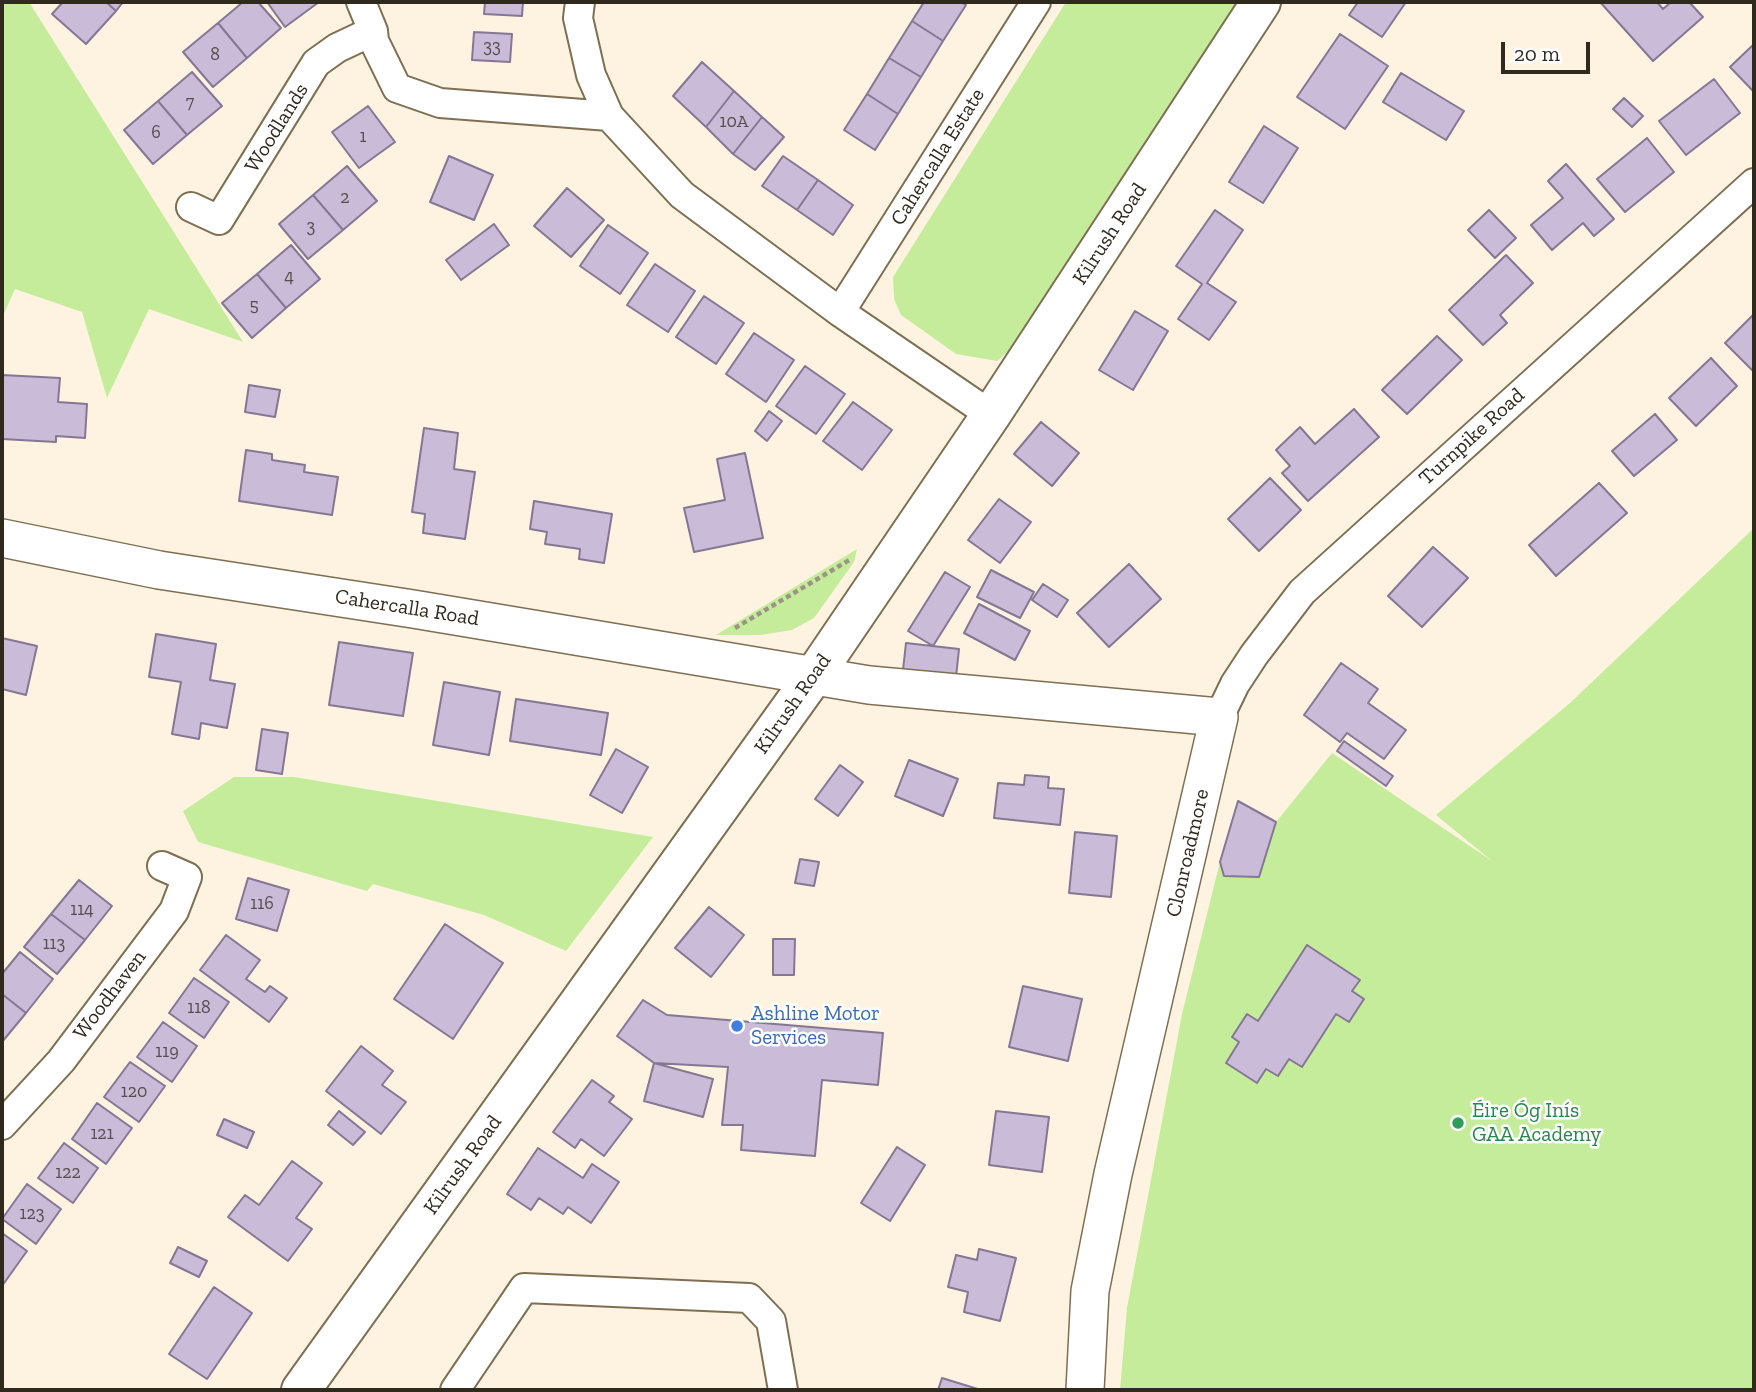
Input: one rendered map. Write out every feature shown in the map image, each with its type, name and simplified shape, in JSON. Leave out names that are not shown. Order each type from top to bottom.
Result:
[{"type":"main road","name":"Kilrush Road","points":[[301,1390],[813,677],[991,415],[1261,2]]},
{"type":"street","points":[[361,2],[373,31],[373,41],[397,88],[440,103],[609,116]]},
{"type":"street","points":[[580,2],[578,18],[591,75],[609,116],[682,195],[840,312],[991,415]]},
{"type":"street","name":"Cahercalla Estate","points":[[840,312],[1036,2]]},
{"type":"street","name":"Woodlands","points":[[191,206],[219,220],[316,64],[337,48],[373,31]]},
{"type":"street","name":"Turnpike Road","points":[[1219,717],[1235,684],[1302,592],[1754,183]]},
{"type":"street","name":"Cahercalla Road","points":[[2,538],[159,570],[413,609],[813,677]]},
{"type":"street","points":[[813,677],[869,685],[1219,717]]},
{"type":"street","name":"Clonroadmore","points":[[1085,1390],[1090,1291],[1102,1226],[1219,717]]},
{"type":"street","name":"Woodhaven","points":[[2,1125],[61,1061],[174,911],[187,877],[162,866]]},
{"type":"street","points":[[455,1390],[524,1288],[749,1298],[771,1321],[783,1390]]},
{"type":"path","points":[[721,660],[729,632],[854,558]]},
{"type":"green space","points":[[2,2],[29,2],[243,342],[149,309],[107,398],[82,312],[15,289],[2,318]]},
{"type":"green space","points":[[1066,2],[1239,2],[1010,350],[997,361],[956,354],[901,315],[894,299],[893,277]]},
{"type":"green space","name":"Éire Óg Inís GAA Academy","points":[[1754,528],[1754,1390],[1120,1390],[1127,1308],[1182,1014],[1238,801],[1276,822],[1332,753],[1492,861],[1436,815],[1570,703]]},
{"type":"green space","points":[[857,549],[854,562],[814,618],[792,630],[760,635],[716,635]]},
{"type":"green space","points":[[234,777],[294,777],[653,837],[566,951],[484,915],[373,884],[367,891],[198,842],[183,811]]},
{"type":"building","points":[[63,2],[106,2],[116,11],[86,44],[52,14]]},
{"type":"building","points":[[106,2],[123,2],[116,11]]},
{"type":"building","points":[[243,2],[258,2],[281,28],[247,58],[218,23]]},
{"type":"building","points":[[267,2],[319,2],[285,27]]},
{"type":"building","points":[[485,2],[523,2],[522,16],[484,14]]},
{"type":"building","points":[[924,2],[961,2],[966,5],[943,41],[912,21]]},
{"type":"building","points":[[1358,2],[1406,2],[1382,37],[1349,15]]},
{"type":"building","points":[[1600,2],[1657,2],[1663,9],[1671,2],[1689,2],[1703,17],[1653,61]]},
{"type":"building","points":[[912,21],[943,41],[921,77],[889,58]]},
{"type":"building","points":[[218,23],[247,58],[213,87],[183,52]]},
{"type":"building","points":[[474,32],[512,34],[510,62],[472,60]]},
{"type":"building","points":[[1340,34],[1388,66],[1345,129],[1297,97]]},
{"type":"building","points":[[1754,44],[1754,92],[1730,67]]},
{"type":"building","points":[[889,58],[921,77],[898,114],[867,94]]},
{"type":"building","points":[[702,62],[734,91],[706,127],[673,96]]},
{"type":"building","points":[[192,72],[222,106],[187,135],[158,101]]},
{"type":"building","points":[[1401,73],[1464,111],[1446,140],[1383,102]]},
{"type":"building","points":[[1714,79],[1740,113],[1686,155],[1659,121]]},
{"type":"building","points":[[734,91],[762,117],[733,154],[706,127]]},
{"type":"building","points":[[867,94],[898,114],[875,150],[844,130]]},
{"type":"building","points":[[1624,98],[1643,116],[1632,127],[1613,109]]},
{"type":"building","points":[[158,101],[187,135],[153,164],[124,130]]},
{"type":"building","points":[[368,106],[395,142],[359,168],[332,132]]},
{"type":"building","points":[[762,117],[784,137],[755,170],[733,154]]},
{"type":"building","points":[[1264,126],[1298,148],[1263,203],[1229,182]]},
{"type":"building","points":[[1647,138],[1674,172],[1625,212],[1597,179]]},
{"type":"building","points":[[449,156],[493,175],[474,220],[430,202]]},
{"type":"building","points":[[783,156],[818,180],[797,210],[762,186]]},
{"type":"building","points":[[1566,164],[1614,219],[1594,236],[1583,223],[1552,250],[1531,225],[1563,198],[1548,181]]},
{"type":"building","points":[[347,166],[377,201],[343,230],[313,195]]},
{"type":"building","points":[[818,180],[853,205],[833,235],[797,210]]},
{"type":"building","points":[[567,188],[604,220],[571,257],[534,226]]},
{"type":"building","points":[[313,195],[343,230],[308,259],[279,224]]},
{"type":"building","points":[[1215,210],[1243,230],[1207,283],[1236,302],[1209,340],[1178,319],[1202,284],[1176,266]]},
{"type":"building","points":[[1489,210],[1516,238],[1495,258],[1468,230]]},
{"type":"building","points":[[494,224],[509,245],[461,280],[446,260]]},
{"type":"building","points":[[608,225],[648,253],[620,294],[580,266]]},
{"type":"building","points":[[291,245],[320,279],[286,308],[257,274]]},
{"type":"building","points":[[1506,255],[1533,283],[1500,315],[1507,323],[1483,345],[1449,310]]},
{"type":"building","points":[[655,264],[695,291],[668,332],[627,305]]},
{"type":"building","points":[[257,274],[286,308],[252,338],[222,303]]},
{"type":"building","points":[[704,296],[744,323],[716,364],[676,337]]},
{"type":"building","points":[[1135,311],[1168,331],[1133,390],[1099,370]]},
{"type":"building","points":[[1754,314],[1754,372],[1725,343]]},
{"type":"building","points":[[754,333],[794,360],[766,402],[726,374]]},
{"type":"building","points":[[1437,336],[1462,360],[1407,414],[1382,390]]},
{"type":"building","points":[[1711,358],[1737,386],[1696,426],[1669,398]]},
{"type":"building","points":[[805,366],[845,394],[816,434],[776,406]]},
{"type":"building","points":[[2,375],[60,378],[58,402],[87,404],[85,438],[56,436],[56,442],[2,439]]},
{"type":"building","points":[[249,385],[280,390],[275,417],[245,412]]},
{"type":"building","points":[[853,402],[892,430],[862,470],[823,441]]},
{"type":"building","points":[[1354,409],[1379,437],[1308,501],[1282,473],[1290,466],[1276,450],[1300,427],[1315,444]]},
{"type":"building","points":[[769,411],[782,421],[767,441],[755,431]]},
{"type":"building","points":[[1655,414],[1677,440],[1634,476],[1612,451]]},
{"type":"building","points":[[1041,422],[1079,453],[1052,486],[1014,454]]},
{"type":"building","points":[[424,428],[458,433],[454,469],[475,472],[465,539],[423,533],[425,514],[412,512]]},
{"type":"building","points":[[246,450],[272,454],[272,460],[305,465],[304,472],[338,477],[332,515],[239,501]]},
{"type":"building","points":[[745,453],[763,538],[694,552],[684,508],[725,500],[717,459]]},
{"type":"building","points":[[1270,478],[1301,510],[1259,551],[1228,519]]},
{"type":"building","points":[[1599,483],[1627,513],[1556,576],[1529,545]]},
{"type":"building","points":[[999,499],[1031,522],[1000,563],[968,540]]},
{"type":"building","points":[[534,501],[612,514],[604,563],[579,559],[580,549],[545,544],[547,532],[530,529]]},
{"type":"building","points":[[1433,547],[1468,578],[1422,627],[1388,596]]},
{"type":"building","points":[[1129,564],[1161,599],[1109,647],[1077,613]]},
{"type":"building","points":[[991,570],[1034,592],[1020,618],[977,597]]},
{"type":"building","points":[[945,572],[970,587],[933,646],[908,631]]},
{"type":"building","points":[[1043,584],[1068,600],[1057,617],[1032,600]]},
{"type":"building","points":[[979,604],[1030,631],[1015,660],[964,633]]},
{"type":"building","points":[[156,634],[216,644],[210,680],[235,684],[227,728],[201,723],[199,739],[172,734],[181,682],[149,677]]},
{"type":"building","points":[[2,638],[37,646],[26,695],[2,689]]},
{"type":"building","points":[[339,642],[413,653],[403,716],[329,705]]},
{"type":"building","points":[[906,643],[959,649],[956,677],[903,670]]},
{"type":"building","points":[[1341,663],[1378,689],[1368,703],[1406,730],[1384,759],[1347,733],[1340,742],[1304,715]]},
{"type":"building","points":[[444,682],[500,692],[489,755],[433,745]]},
{"type":"building","points":[[516,699],[608,713],[601,755],[510,741]]},
{"type":"building","points":[[262,729],[288,733],[282,774],[256,770]]},
{"type":"building","points":[[1344,741],[1393,776],[1386,786],[1337,751]]},
{"type":"building","points":[[616,749],[648,767],[622,813],[590,795]]},
{"type":"building","points":[[909,760],[958,779],[943,816],[895,796]]},
{"type":"building","points":[[840,765],[863,782],[838,816],[815,799]]},
{"type":"building","points":[[1025,775],[1049,777],[1048,788],[1064,789],[1060,825],[994,818],[998,783],[1024,785]]},
{"type":"building","points":[[1238,801],[1276,822],[1259,877],[1224,876],[1220,862]]},
{"type":"building","points":[[1075,832],[1117,836],[1111,897],[1069,893]]},
{"type":"building","points":[[800,859],[819,862],[814,886],[795,883]]},
{"type":"building","points":[[248,878],[289,890],[277,931],[236,919]]},
{"type":"building","points":[[79,880],[112,906],[85,940],[51,914]]},
{"type":"building","points":[[709,907],[744,935],[711,977],[675,948]]},
{"type":"building","points":[[51,914],[85,940],[57,974],[24,947]]},
{"type":"building","points":[[445,924],[503,963],[453,1039],[394,999]]},
{"type":"building","points":[[226,935],[260,960],[246,979],[265,992],[270,986],[287,998],[269,1022],[200,970]]},
{"type":"building","points":[[773,939],[795,939],[794,975],[773,975]]},
{"type":"building","points":[[1307,945],[1360,980],[1352,991],[1364,999],[1349,1022],[1336,1014],[1302,1067],[1289,1059],[1278,1076],[1266,1069],[1257,1083],[1226,1063],[1239,1042],[1232,1037],[1247,1014],[1258,1021]]},
{"type":"building","points":[[20,952],[53,979],[26,1013],[2,994],[2,974]]},
{"type":"building","points":[[194,978],[229,1002],[204,1038],[169,1013]]},
{"type":"building","points":[[1023,986],[1082,999],[1068,1061],[1009,1047]]},
{"type":"building","points":[[2,994],[26,1013],[2,1042]]},
{"type":"building","points":[[643,1000],[667,1015],[883,1033],[878,1085],[822,1080],[815,1156],[741,1150],[743,1125],[722,1125],[728,1067],[654,1063],[617,1036]]},
{"type":"building","points":[[163,1022],[197,1046],[172,1082],[137,1057]]},
{"type":"building","points":[[361,1046],[393,1071],[382,1085],[406,1102],[381,1134],[326,1091]]},
{"type":"building","points":[[130,1062],[165,1086],[139,1122],[104,1097]]},
{"type":"building","points":[[654,1063],[713,1079],[703,1117],[644,1101]]},
{"type":"building","points":[[592,1080],[614,1096],[609,1102],[632,1119],[604,1156],[581,1139],[575,1148],[553,1132]]},
{"type":"building","points":[[97,1103],[132,1128],[106,1164],[72,1139]]},
{"type":"building","points":[[339,1111],[365,1132],[353,1145],[328,1125]]},
{"type":"building","points":[[996,1111],[1049,1117],[1042,1172],[989,1165]]},
{"type":"building","points":[[224,1119],[254,1132],[247,1148],[217,1135]]},
{"type":"building","points":[[64,1143],[98,1168],[73,1203],[38,1178]]},
{"type":"building","points":[[897,1147],[925,1165],[890,1221],[861,1203]]},
{"type":"building","points":[[538,1148],[583,1178],[592,1164],[619,1182],[591,1223],[568,1207],[563,1214],[539,1198],[531,1210],[507,1194]]},
{"type":"building","points":[[292,1161],[322,1183],[296,1218],[312,1229],[288,1261],[228,1217],[245,1195],[259,1205]]},
{"type":"building","points":[[27,1184],[61,1209],[36,1244],[2,1219]]},
{"type":"building","points":[[2,1233],[27,1251],[2,1286]]},
{"type":"building","points":[[178,1247],[207,1261],[199,1277],[170,1263]]},
{"type":"building","points":[[979,1249],[1016,1258],[1000,1321],[964,1312],[968,1292],[948,1287],[956,1255],[977,1260]]},
{"type":"building","points":[[214,1287],[252,1313],[207,1379],[169,1354]]},
{"type":"building","points":[[942,1378],[981,1390],[938,1390]]},
{"type":"place","name":"Ashline Motor Services","points":[[737,1026]]},
{"type":"place","name":"Éire Óg Inís GAA Academy","points":[[1458,1123]]}]
